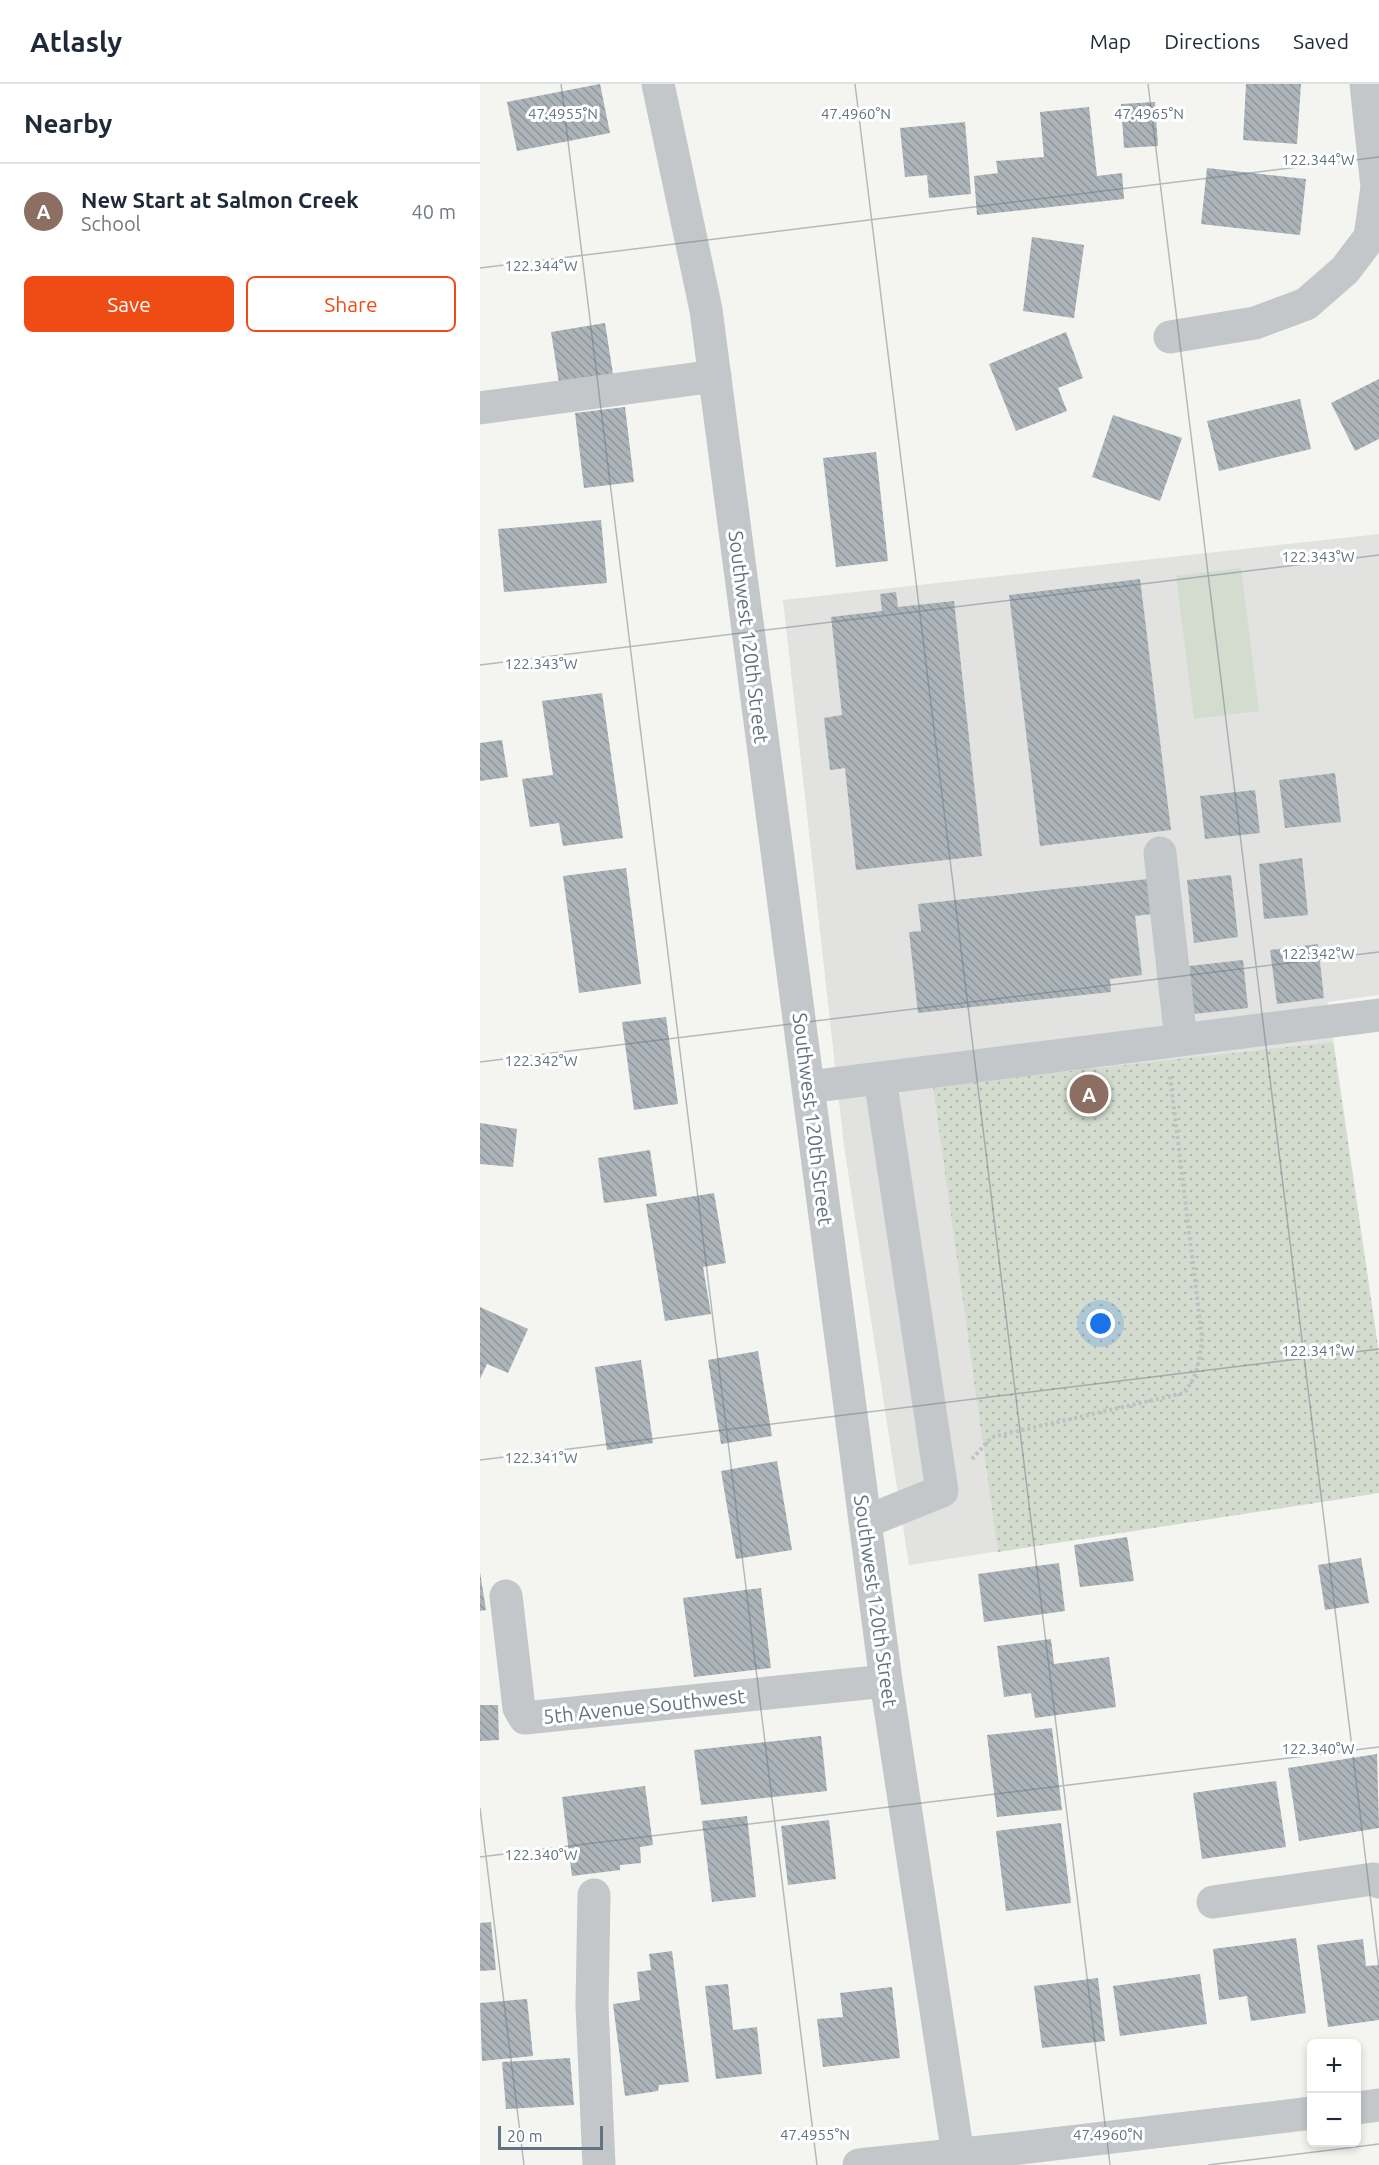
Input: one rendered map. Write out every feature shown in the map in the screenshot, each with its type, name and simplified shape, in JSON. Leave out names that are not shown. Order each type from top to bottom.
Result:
[{"type":"street","name":"Southwest 120th Street","points":[[658,84],[706,310],[886,1681],[977,2157]]},
{"type":"street","points":[[1170,337],[1255,323],[1306,304],[1345,270],[1370,237],[1377,187],[1366,84]]},
{"type":"street","points":[[480,408],[715,376]]},
{"type":"street","points":[[1160,853],[1173,1041]]},
{"type":"street","points":[[808,1087],[1379,1016]]},
{"type":"street","points":[[865,1522],[942,1491],[880,1078]]},
{"type":"street","name":"5th Avenue Southwest","points":[[506,1596],[519,1708],[525,1718],[886,1681]]},
{"type":"street","points":[[1213,1902],[1373,1879],[1379,1882]]},
{"type":"street","points":[[594,1895],[592,2005],[599,2165]]},
{"type":"street","points":[[1361,2107],[1379,2105]]},
{"type":"street","points":[[859,2165],[977,2157],[1307,2114]]},
{"type":"path","points":[[942,1491],[992,1437],[1184,1393],[1195,1378],[1200,1362],[1202,1338],[1173,1041]]},
{"type":"shaded area","points":[[1379,534],[1379,995],[1328,1002],[1379,1354],[1379,1493],[909,1565],[844,1146],[783,600]]},
{"type":"shaded area","points":[[1241,568],[1259,711],[1194,719],[1176,576]]},
{"type":"shaded area","points":[[1333,1042],[1379,1354],[1379,1493],[998,1552],[933,1086]]},
{"type":"building","points":[[600,84],[610,133],[517,151],[507,102]]},
{"type":"building","points":[[1246,84],[1301,84],[1297,144],[1243,140]]},
{"type":"building","points":[[1155,102],[1158,146],[1124,148],[1121,104]]},
{"type":"building","points":[[1089,107],[1097,176],[1122,173],[1124,199],[977,215],[974,176],[998,173],[996,161],[1044,157],[1040,112]]},
{"type":"building","points":[[965,122],[971,194],[929,198],[927,175],[905,177],[900,128]]},
{"type":"building","points":[[1207,168],[1306,179],[1300,235],[1201,224]]},
{"type":"building","points":[[1032,237],[1084,245],[1074,318],[1023,311]]},
{"type":"building","points":[[605,323],[613,374],[559,383],[551,332]]},
{"type":"building","points":[[1066,332],[1083,378],[1058,388],[1067,411],[1016,431],[989,364]]},
{"type":"building","points":[[1379,379],[1379,439],[1355,451],[1331,403]]},
{"type":"building","points":[[1300,399],[1311,449],[1219,471],[1207,421]]},
{"type":"building","points":[[625,407],[634,482],[584,488],[575,413]]},
{"type":"building","points":[[1113,415],[1182,438],[1160,501],[1092,477]]},
{"type":"building","points":[[876,452],[888,561],[836,567],[823,458]]},
{"type":"building","points":[[601,520],[607,583],[504,592],[498,529]]},
{"type":"building","points":[[1140,579],[1171,830],[1040,846],[1009,595]]},
{"type":"building","points":[[896,592],[898,607],[954,601],[982,856],[856,870],[845,768],[830,770],[824,718],[842,715],[831,617],[882,611],[880,594]]},
{"type":"building","points":[[602,693],[623,838],[563,846],[559,823],[530,827],[522,779],[553,775],[542,701]]},
{"type":"building","points":[[502,740],[508,777],[480,781],[480,743]]},
{"type":"building","points":[[1335,773],[1341,822],[1285,828],[1279,780]]},
{"type":"building","points":[[1255,790],[1260,833],[1205,839],[1200,796]]},
{"type":"building","points":[[1302,858],[1308,915],[1264,919],[1259,864]]},
{"type":"building","points":[[626,868],[641,984],[579,993],[563,876]]},
{"type":"building","points":[[1231,875],[1238,937],[1194,943],[1187,880]]},
{"type":"building","points":[[1148,879],[1152,914],[1135,916],[1142,975],[1110,979],[1111,992],[918,1013],[909,932],[921,931],[918,904]]},
{"type":"building","points":[[1318,944],[1324,998],[1277,1004],[1270,950]]},
{"type":"building","points":[[1243,960],[1248,1008],[1194,1014],[1189,966]]},
{"type":"building","points":[[666,1017],[678,1104],[634,1110],[622,1022]]},
{"type":"building","points":[[480,1123],[517,1129],[513,1167],[480,1164]]},
{"type":"building","points":[[650,1150],[657,1196],[604,1203],[598,1158]]},
{"type":"building","points":[[714,1193],[726,1263],[703,1267],[711,1314],[665,1321],[646,1204]]},
{"type":"building","points":[[480,1307],[528,1329],[508,1373],[487,1364],[480,1379]]},
{"type":"building","points":[[758,1351],[772,1436],[721,1444],[708,1360]]},
{"type":"building","points":[[641,1360],[653,1443],[607,1450],[595,1367]]},
{"type":"building","points":[[777,1461],[792,1550],[736,1559],[721,1471]]},
{"type":"building","points":[[1127,1537],[1134,1581],[1080,1587],[1074,1545]]},
{"type":"building","points":[[1361,1558],[1369,1603],[1325,1610],[1318,1565]]},
{"type":"building","points":[[1059,1563],[1065,1611],[984,1622],[978,1574]]},
{"type":"building","points":[[480,1572],[486,1610],[480,1611]]},
{"type":"building","points":[[761,1588],[771,1668],[694,1677],[683,1598]]},
{"type":"building","points":[[1051,1639],[1054,1664],[1109,1657],[1116,1707],[1035,1718],[1031,1693],[1004,1697],[997,1646]]},
{"type":"building","points":[[480,1705],[498,1705],[499,1740],[480,1741]]},
{"type":"building","points":[[1052,1728],[1062,1810],[997,1817],[987,1735]]},
{"type":"building","points":[[821,1736],[827,1791],[701,1805],[694,1750]]},
{"type":"building","points":[[1377,1754],[1379,1828],[1299,1841],[1288,1768]]},
{"type":"building","points":[[1276,1781],[1286,1847],[1202,1859],[1193,1793]]},
{"type":"building","points":[[645,1786],[653,1845],[640,1847],[641,1863],[620,1865],[620,1870],[572,1876],[562,1797]]},
{"type":"building","points":[[747,1816],[756,1897],[712,1902],[702,1821]]},
{"type":"building","points":[[829,1820],[836,1879],[788,1885],[781,1826]]},
{"type":"building","points":[[1061,1823],[1071,1903],[1006,1911],[996,1831]]},
{"type":"building","points":[[491,1922],[496,1970],[480,1971],[480,1923]]},
{"type":"building","points":[[1296,1938],[1306,2013],[1251,2021],[1247,1996],[1219,2000],[1213,1949]]},
{"type":"building","points":[[1363,1939],[1366,1966],[1379,1965],[1379,2020],[1328,2027],[1317,1945]]},
{"type":"building","points":[[672,1951],[689,2082],[659,2085],[658,2091],[625,2096],[613,2004],[640,2000],[637,1972],[651,1970],[649,1954]]},
{"type":"building","points":[[1200,1974],[1207,2024],[1120,2036],[1113,1986]]},
{"type":"building","points":[[1098,1978],[1105,2041],[1042,2048],[1034,1986]]},
{"type":"building","points":[[728,1984],[733,2030],[757,2027],[762,2074],[716,2079],[705,1986]]},
{"type":"building","points":[[892,1987],[900,2058],[823,2067],[817,2019],[843,2017],[840,1993]]},
{"type":"building","points":[[527,1999],[533,2056],[482,2061],[480,2003]]},
{"type":"building","points":[[570,2058],[574,2105],[506,2109],[502,2062]]},
{"type":"place","name":"New Start at Salmon Creek","points":[[1089,1094]]}]
